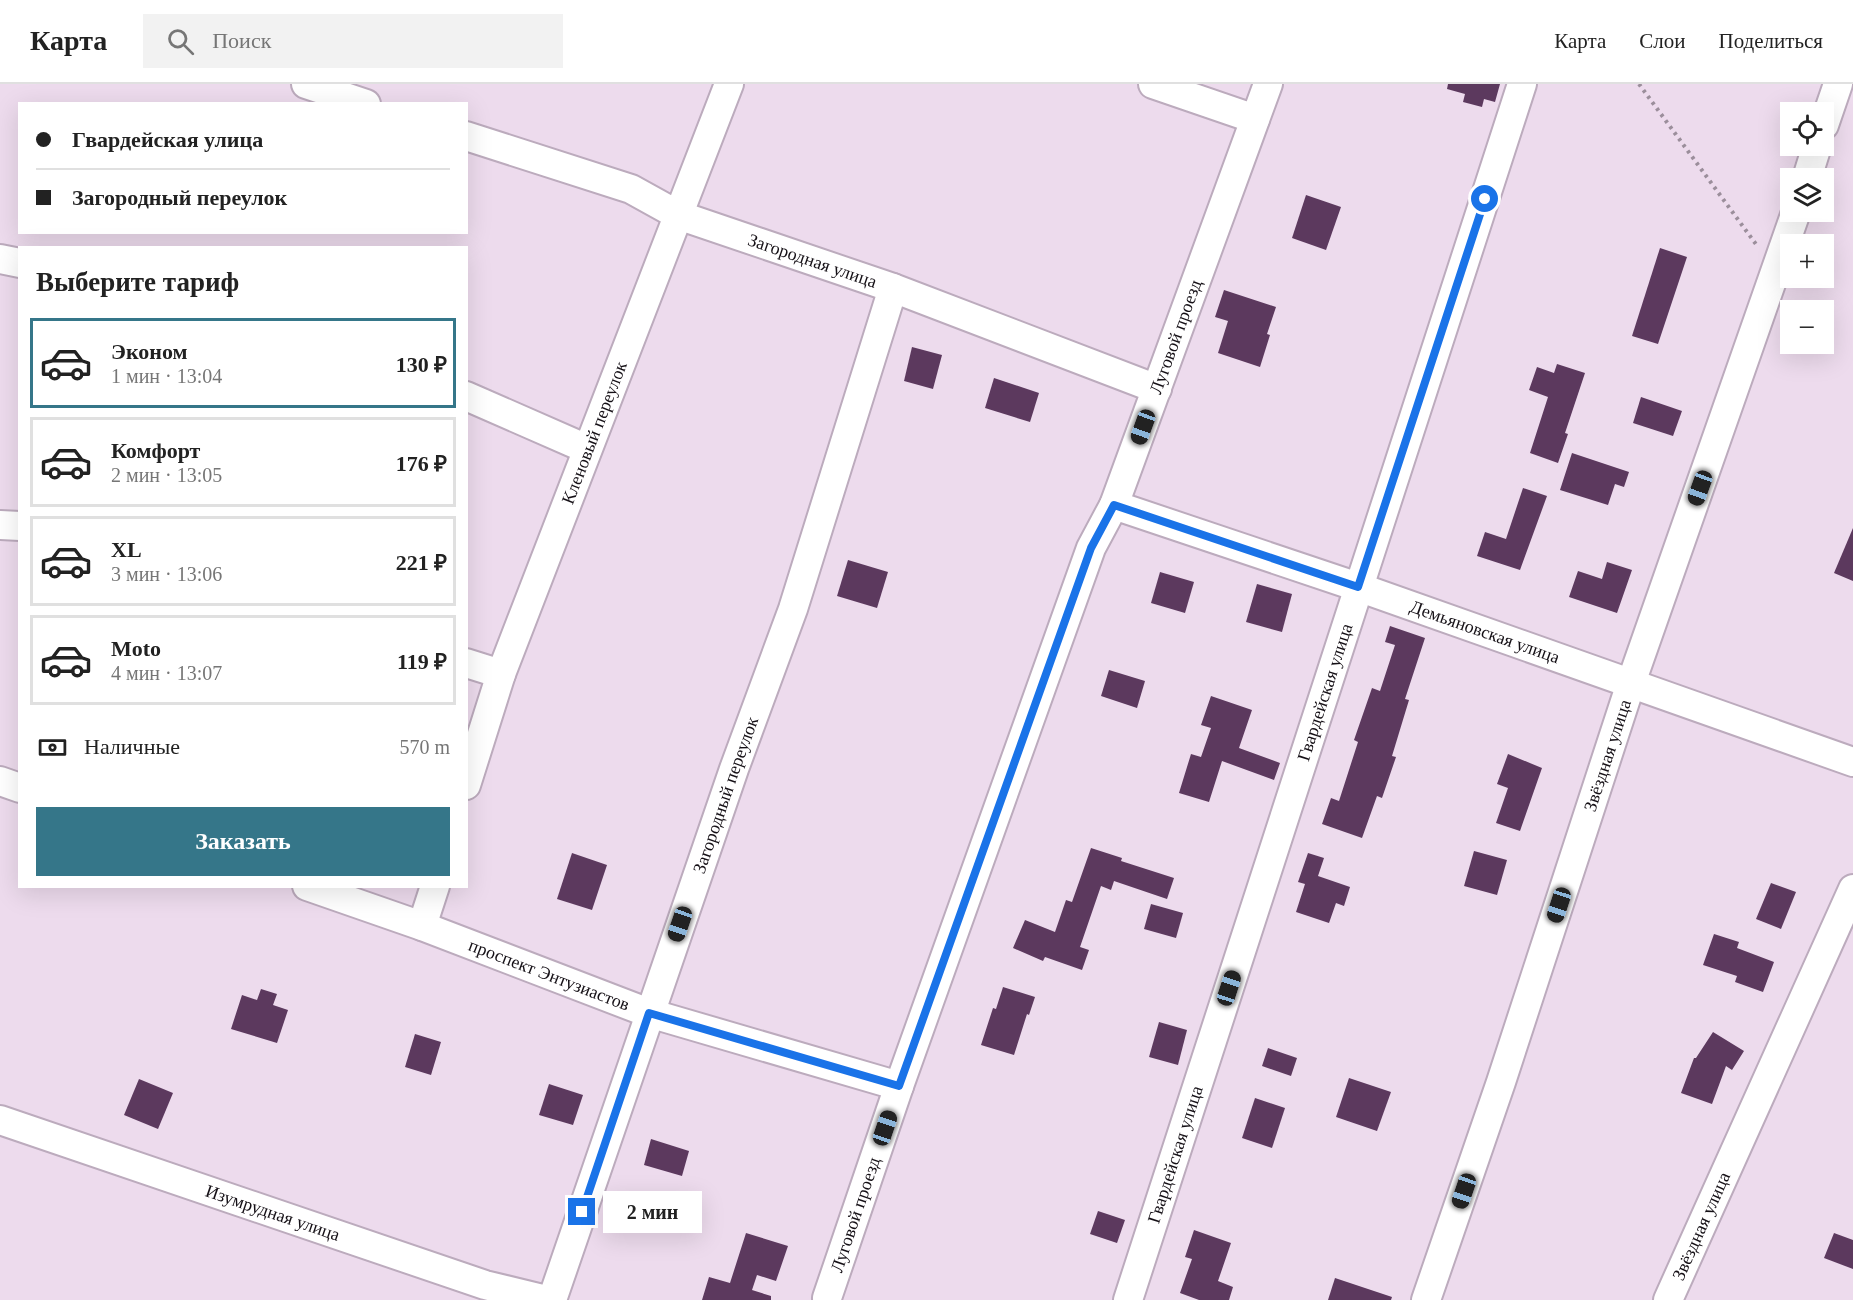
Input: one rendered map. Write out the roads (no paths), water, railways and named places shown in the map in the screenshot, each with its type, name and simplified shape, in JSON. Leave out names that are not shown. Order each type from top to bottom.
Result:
[{"type":"street","points":[[306,84],[360,102]]},
{"type":"street","name":"Кленовый переулок","points":[[468,780],[501,674],[729,84]]},
{"type":"street","points":[[1153,84],[1256,119]]},
{"type":"street","name":"Луговой проезд","points":[[827,1298],[899,1086],[1091,548],[1114,505],[1268,84]]},
{"type":"street","name":"Гвардейская улица","points":[[1128,1300],[1522,84]]},
{"type":"street","points":[[1832,102],[1838,84]]},
{"type":"street","name":"Загородная улица","points":[[468,137],[631,189],[678,215],[893,288],[1157,388]]},
{"type":"street","name":"Звёздная улица","points":[[1426,1300],[1502,1082],[1631,683],[1793,222]]},
{"type":"street","points":[[0,259],[18,263]]},
{"type":"street","name":"Загородный переулок","points":[[552,1300],[734,769],[793,609],[893,288]]},
{"type":"street","points":[[468,397],[587,449]]},
{"type":"street","name":"Демьяновская улица","points":[[1114,505],[1358,587],[1853,762]]},
{"type":"street","points":[[0,525],[18,526]]},
{"type":"street","points":[[468,664],[501,674]]},
{"type":"street","points":[[0,781],[18,787]]},
{"type":"street","name":"проспект Энтузиастов","points":[[313,888],[422,926],[649,1013],[899,1086]]},
{"type":"street","points":[[422,926],[434,888]]},
{"type":"street","name":"Звёздная улица","points":[[1668,1300],[1853,889]]},
{"type":"street","name":"Изумрудная улица","points":[[0,1120],[484,1285],[547,1300]]}]
